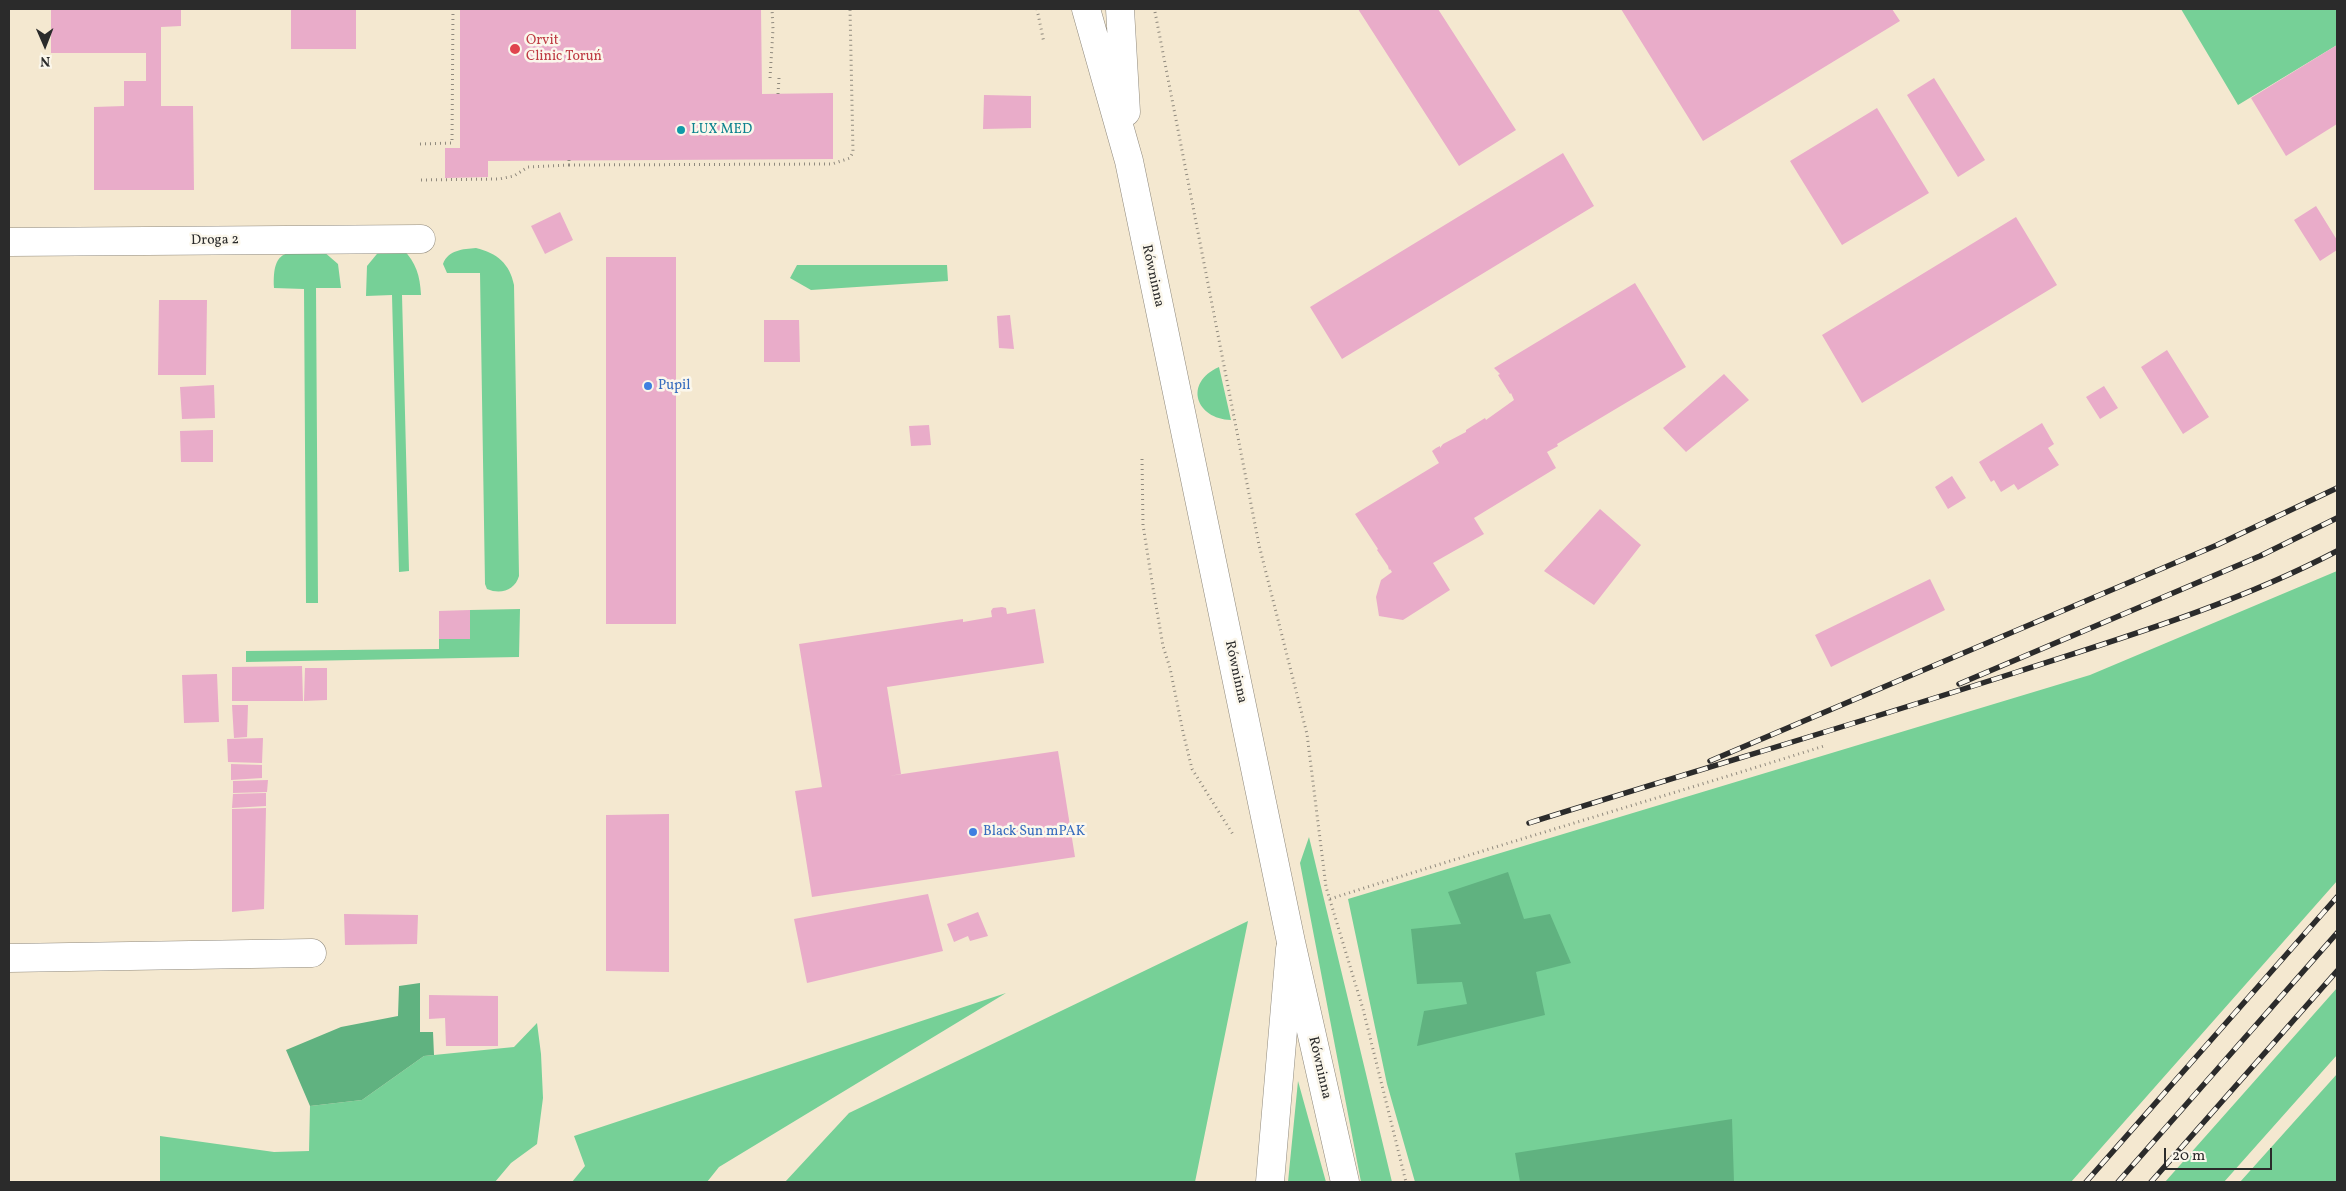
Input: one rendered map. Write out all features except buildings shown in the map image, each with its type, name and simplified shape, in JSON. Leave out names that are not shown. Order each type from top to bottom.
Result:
[{"type":"street","name":"Równinna","points":[[1086,9],[1129,161],[1290,942],[1345,1182]]},
{"type":"street","name":"Równinna","points":[[1120,9],[1129,161]]},
{"type":"street","name":"Droga 2","points":[[9,242],[421,239]]},
{"type":"street","points":[[1270,1182],[1290,942]]},
{"type":"street","points":[[9,958],[312,953]]},
{"type":"path","points":[[420,144],[452,143],[453,9]]},
{"type":"path","points":[[770,78],[773,29],[772,9]]},
{"type":"path","points":[[421,180],[500,179],[514,176],[528,166],[569,163],[832,164],[850,158],[853,152],[850,9]]},
{"type":"path","points":[[1037,9],[1044,43]]},
{"type":"path","points":[[1155,9],[1260,545],[1307,734],[1326,886],[1363,1009],[1406,1182]]},
{"type":"path","points":[[778,94],[779,78]]},
{"type":"path","points":[[1142,460],[1144,525],[1152,582],[1163,646],[1170,668],[1192,769],[1239,842]]},
{"type":"path","points":[[1330,899],[1488,848],[1591,819],[1824,746]]},
{"type":"green space","points":[[2181,9],[2337,9],[2337,45],[2238,105]]},
{"type":"green space","points":[[476,248],[490,253],[501,260],[506,265],[514,285],[519,576],[511,588],[502,591],[487,589],[485,584],[480,273],[447,273],[443,264],[445,259],[452,253]]},
{"type":"green space","points":[[381,249],[403,249],[417,270],[421,295],[402,295],[409,571],[399,572],[392,295],[366,296],[367,266]]},
{"type":"green space","points":[[301,251],[323,251],[338,264],[341,288],[316,288],[318,603],[306,603],[304,289],[274,288],[274,274],[276,265],[285,254]]},
{"type":"green space","points":[[797,265],[947,265],[948,281],[811,290],[790,278]]},
{"type":"green space","points":[[1219,367],[1231,420],[1209,414],[1202,407],[1198,399],[1201,382],[1208,374]]},
{"type":"green space","points":[[2337,571],[2337,881],[2071,1182],[1415,1182],[1387,1084],[1348,899],[2090,675]]},
{"type":"green space","points":[[520,609],[519,657],[246,662],[246,651],[439,649],[439,639],[470,638],[470,610]]},
{"type":"green space","points":[[1309,837],[1392,1182],[1361,1182],[1300,863]]},
{"type":"green space","points":[[1508,872],[1524,919],[1550,914],[1571,963],[1536,972],[1545,1015],[1417,1046],[1424,1011],[1467,1004],[1462,982],[1417,984],[1411,929],[1461,924],[1448,892]]},
{"type":"green space","points":[[1248,921],[1195,1182],[785,1182],[849,1113]]},
{"type":"green space","points":[[420,983],[420,1032],[433,1032],[434,1055],[424,1056],[362,1100],[310,1106],[286,1050],[341,1027],[398,1016],[399,986]]},
{"type":"green space","points":[[2337,988],[2337,1055],[2224,1182],[2165,1182]]},
{"type":"green space","points":[[1006,993],[719,1167],[707,1182],[572,1182],[585,1166],[574,1136]]},
{"type":"green space","points":[[537,1023],[541,1054],[543,1098],[537,1144],[511,1163],[495,1182],[160,1182],[160,1136],[274,1152],[309,1151],[310,1106],[362,1100],[424,1056],[514,1047]]},
{"type":"green space","points":[[2337,1074],[2337,1182],[2240,1182]]},
{"type":"green space","points":[[1298,1081],[1326,1182],[1288,1182]]},
{"type":"green space","points":[[1732,1119],[1734,1182],[1520,1182],[1515,1153]]},
{"type":"railway","points":[[1710,761],[2217,545],[2337,488]]},
{"type":"railway","points":[[1959,684],[2260,556],[2337,518]]},
{"type":"railway","points":[[1529,823],[1956,691],[2139,632],[2260,587],[2337,551]]},
{"type":"railway","points":[[2086,1182],[2337,897]]},
{"type":"railway","points":[[2118,1182],[2337,933]]},
{"type":"railway","points":[[2151,1182],[2337,971]]},
{"type":"place","name":"Orvit Clinic Toruń","points":[[515,49]]},
{"type":"place","name":"LUX MED","points":[[681,130]]},
{"type":"place","name":"Pupil","points":[[648,386]]},
{"type":"place","name":"Black Sun mPAK","points":[[973,832]]}]
